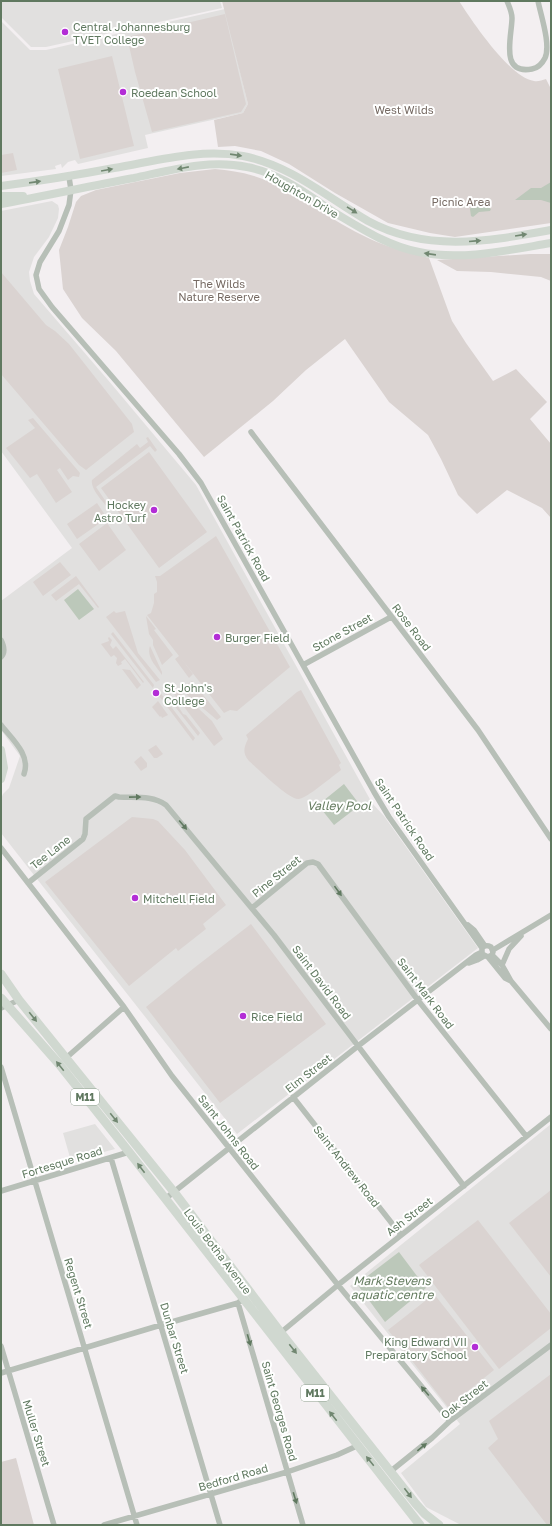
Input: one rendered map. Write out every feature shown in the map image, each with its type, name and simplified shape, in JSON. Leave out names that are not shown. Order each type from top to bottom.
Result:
[{"type":"main road","name":"Houghton Drive","points":[[1,186],[69,177],[184,156],[222,153],[254,159],[297,176],[374,224],[394,233],[413,238],[435,242],[466,242],[507,238],[551,230]]},
{"type":"main road","name":"Houghton Drive","points":[[1,204],[191,166],[233,164],[255,169],[275,176],[372,235],[398,246],[418,252],[439,255],[461,255],[486,253],[551,243]]},
{"type":"main road","points":[[1,196],[42,196]]},
{"type":"main road","points":[[538,245],[551,248]]},
{"type":"main road","points":[[1,750],[1,779]]},
{"type":"main road","name":"Louis Botha Avenue","points":[[1,974],[19,1000],[174,1192],[281,1333],[366,1441],[425,1514],[439,1525]]},
{"type":"main road","name":"Louis Botha Avenue","points":[[1,998],[4,1007],[59,1064],[129,1152],[241,1301],[273,1339],[419,1525]]},
{"type":"street","points":[[507,1],[512,18],[509,48],[511,61],[513,65],[526,70],[538,67],[542,63],[547,52],[538,1]]},
{"type":"street","name":"Saint Patrick Road","points":[[69,177],[71,190],[70,200],[61,225],[38,265],[36,275],[39,289],[195,474],[212,501],[378,798],[464,923],[474,930],[505,978],[511,982],[551,1029]]},
{"type":"street","name":"Rose Road","points":[[251,432],[482,736],[551,839]]},
{"type":"street","name":"Stone Street","points":[[303,665],[391,617]]},
{"type":"street","points":[[1,640],[4,648],[3,655],[1,657]]},
{"type":"street","points":[[1,725],[25,756],[27,766],[24,774]]},
{"type":"street","name":"Tee Lane","points":[[28,883],[83,839],[85,834],[86,819],[115,796],[155,799]]},
{"type":"street","name":"Saint David Road","points":[[155,799],[166,805],[274,935],[464,1186]]},
{"type":"street","name":"Saint Johns Road","points":[[1,848],[124,1007],[172,1076],[338,1285],[450,1420]]},
{"type":"street","name":"Pine Street","points":[[252,908],[306,864],[313,862]]},
{"type":"street","name":"Saint Mark Road","points":[[313,862],[318,864],[417,1000],[526,1136]]},
{"type":"street","name":"Elm Street","points":[[165,1199],[358,1046],[465,965],[476,955],[514,938],[518,934],[551,915]]},
{"type":"street","points":[[502,965],[512,946],[529,928]]},
{"type":"street","name":"Saint Patrick Road","points":[[487,951],[502,965],[509,975],[511,982]]},
{"type":"street","points":[[4,1007],[19,1000]]},
{"type":"street","points":[[66,1058],[124,1007]]},
{"type":"street","name":"Regent Street","points":[[1,1067],[137,1525]]},
{"type":"street","name":"Saint Andrew Road","points":[[293,1097],[401,1235]]},
{"type":"street","name":"Ash Street","points":[[273,1339],[338,1285],[551,1117]]},
{"type":"street","name":"Fortesque Road","points":[[1,1191],[129,1152]]},
{"type":"street","name":"Dunbar Street","points":[[111,1158],[220,1525]]},
{"type":"street","points":[[1,1373],[241,1301]]},
{"type":"street","name":"Saint Georges Road","points":[[241,1301],[287,1472],[303,1525]]},
{"type":"street","name":"Oak Street","points":[[391,1471],[432,1438],[450,1420],[551,1345]]},
{"type":"street","name":"Muller Street","points":[[1,1346],[54,1525]]},
{"type":"street","name":"Bedford Road","points":[[104,1525],[287,1472],[357,1446],[366,1441]]},
{"type":"shaded area","name":"Central Johannesburg TVET College","points":[[1,1],[220,1],[222,8],[46,47],[31,47],[1,17]]},
{"type":"shaded area","name":"Roedean School","points":[[225,9],[248,104],[243,113],[145,135],[148,148],[78,164],[75,160],[68,162],[62,168],[61,164],[55,166],[56,169],[1,176],[1,21],[30,50],[46,50]]},
{"type":"shaded area","name":"St John's College","points":[[52,201],[58,205],[58,218],[49,237],[34,257],[29,272],[34,294],[196,485],[372,803],[384,816],[478,948],[237,1134],[1,833],[1,799],[3,794],[9,788],[20,756],[1,730],[1,601],[72,548],[1,451],[1,211]]},
{"type":"shaded area","points":[[95,1124],[115,1149],[71,1161],[63,1133]]},
{"type":"shaded area","name":"King Edward VII Preparatory School","points":[[551,1124],[551,1525],[461,1525],[426,1507],[401,1473],[460,1424],[350,1286]]},
{"type":"green space","name":"West Wilds","points":[[222,1],[459,1],[473,22],[503,60],[524,78],[534,81],[546,79],[551,89],[551,223],[455,237],[430,233],[388,223],[335,193],[289,164],[261,151],[235,146],[218,147],[214,120],[243,113],[248,104]]},
{"type":"green space","points":[[225,14],[246,104],[241,112],[152,132],[127,37]]},
{"type":"green space","points":[[112,56],[134,146],[80,159],[58,69]]},
{"type":"green space","points":[[13,153],[17,170],[1,173],[1,155]]},
{"type":"green space","name":"The Wilds Nature Reserve","points":[[215,169],[244,173],[268,181],[296,195],[348,228],[370,239],[429,258],[452,321],[493,381],[516,369],[547,402],[530,419],[551,444],[551,518],[542,508],[507,490],[477,514],[458,495],[428,435],[389,402],[345,339],[306,370],[273,401],[204,457],[116,351],[82,318],[63,289],[59,250],[76,202],[81,196],[96,190],[180,173]]},
{"type":"green space","points":[[551,254],[551,281],[541,277],[491,272],[457,271],[437,260]]},
{"type":"green space","points":[[1,272],[46,325],[69,344],[132,424],[134,432],[86,470],[79,465],[1,374]]},
{"type":"green space","points":[[33,418],[80,473],[79,477],[73,476],[68,480],[60,468],[57,470],[72,492],[56,503],[37,474],[30,478],[6,448],[35,428],[28,420]]},
{"type":"green space","points":[[148,437],[157,450],[155,452],[150,446],[96,487],[111,509],[110,510],[95,492],[92,480],[137,444],[140,448],[148,442],[146,438]]},
{"type":"green space","name":"Hockey Astro Turf","points":[[149,452],[207,532],[159,568],[101,488]]},
{"type":"green space","points":[[97,503],[107,518],[77,539],[67,524]]},
{"type":"green space","points":[[107,523],[126,550],[99,571],[79,544]]},
{"type":"green space","points":[[216,536],[290,667],[237,711],[230,710],[224,713],[180,657],[193,674],[189,678],[175,659],[179,656],[147,615],[151,613],[154,603],[154,594],[157,592],[157,582],[155,576],[160,576]]},
{"type":"green space","points":[[60,562],[71,575],[43,596],[33,582]]},
{"type":"green space","points":[[76,576],[99,607],[98,608],[79,584],[56,601],[51,595]]},
{"type":"green space","points":[[114,611],[116,613],[125,611],[138,653],[160,680],[156,682],[106,617]]},
{"type":"green space","points":[[146,616],[156,629],[154,630],[173,655],[162,665],[153,645],[153,640],[149,634]]},
{"type":"green space","points":[[113,632],[154,685],[153,688],[111,634]]},
{"type":"green space","points":[[109,637],[112,640],[110,645],[113,649],[116,646],[144,682],[143,683],[125,659],[121,662],[122,664],[118,666],[116,663],[117,658],[114,655],[111,657],[101,644],[109,641]]},
{"type":"green space","points":[[150,646],[162,672],[162,675],[150,658]]},
{"type":"green space","points":[[122,669],[130,670],[141,685],[137,689]]},
{"type":"green space","points":[[192,681],[221,717],[217,720],[179,688],[184,687]]},
{"type":"green space","points":[[168,686],[186,697],[212,721],[223,739],[214,746]]},
{"type":"green space","points":[[166,687],[183,714],[186,715],[200,733],[198,736],[162,690]]},
{"type":"green space","points":[[301,690],[341,763],[339,765],[341,770],[313,792],[298,799],[287,794],[265,776],[249,761],[244,750],[248,739],[246,735]]},
{"type":"green space","points":[[159,691],[195,738],[193,741],[156,692]]},
{"type":"green space","points":[[158,701],[168,715],[162,718],[152,707]]},
{"type":"green space","points":[[156,745],[163,754],[157,758],[154,758],[148,750]]},
{"type":"green space","points":[[141,756],[147,763],[147,767],[141,771],[134,762]]},
{"type":"green space","name":"Mitchell Field","points":[[132,817],[153,819],[158,821],[185,850],[226,905],[203,924],[206,929],[178,951],[176,948],[129,986],[45,882]]},
{"type":"green space","name":"Rice Field","points":[[251,924],[326,1024],[220,1103],[146,1007]]},
{"type":"green space","points":[[551,1190],[551,1277],[509,1223]]},
{"type":"green space","points":[[478,1220],[551,1314],[551,1328],[499,1369],[419,1265]]},
{"type":"green space","points":[[434,1294],[494,1370],[448,1407],[388,1330]]},
{"type":"green space","points":[[551,1374],[551,1525],[547,1525],[488,1448],[498,1439],[489,1421]]},
{"type":"green space","points":[[16,1458],[34,1525],[1,1525],[1,1462]]},
{"type":"water","points":[[551,182],[551,203],[541,200],[515,200],[531,188],[541,188]]},
{"type":"water","points":[[472,206],[488,207],[491,209],[490,211],[479,212],[473,217],[471,216],[470,209]]},
{"type":"water","points":[[78,589],[94,609],[79,620],[64,600]]},
{"type":"water","name":"Valley Pool","points":[[344,784],[360,805],[334,825],[318,805]]},
{"type":"water","name":"Mark Stevens aquatic centre","points":[[399,1252],[426,1288],[385,1322],[357,1284]]},
{"type":"place","name":"Central Johannesburg TVET College","points":[[65,32]]},
{"type":"place","name":"Roedean School","points":[[123,92]]},
{"type":"place","name":"Hockey Astro Turf","points":[[154,510]]},
{"type":"place","name":"Burger Field","points":[[217,637]]},
{"type":"place","name":"St John's College","points":[[156,693]]},
{"type":"place","name":"Mitchell Field","points":[[135,898]]},
{"type":"place","name":"Rice Field","points":[[243,1016]]},
{"type":"place","name":"King Edward VII Preparatory School","points":[[475,1347]]},
{"type":"park label","name":"Picnic Area","points":[[461,201]]}]
